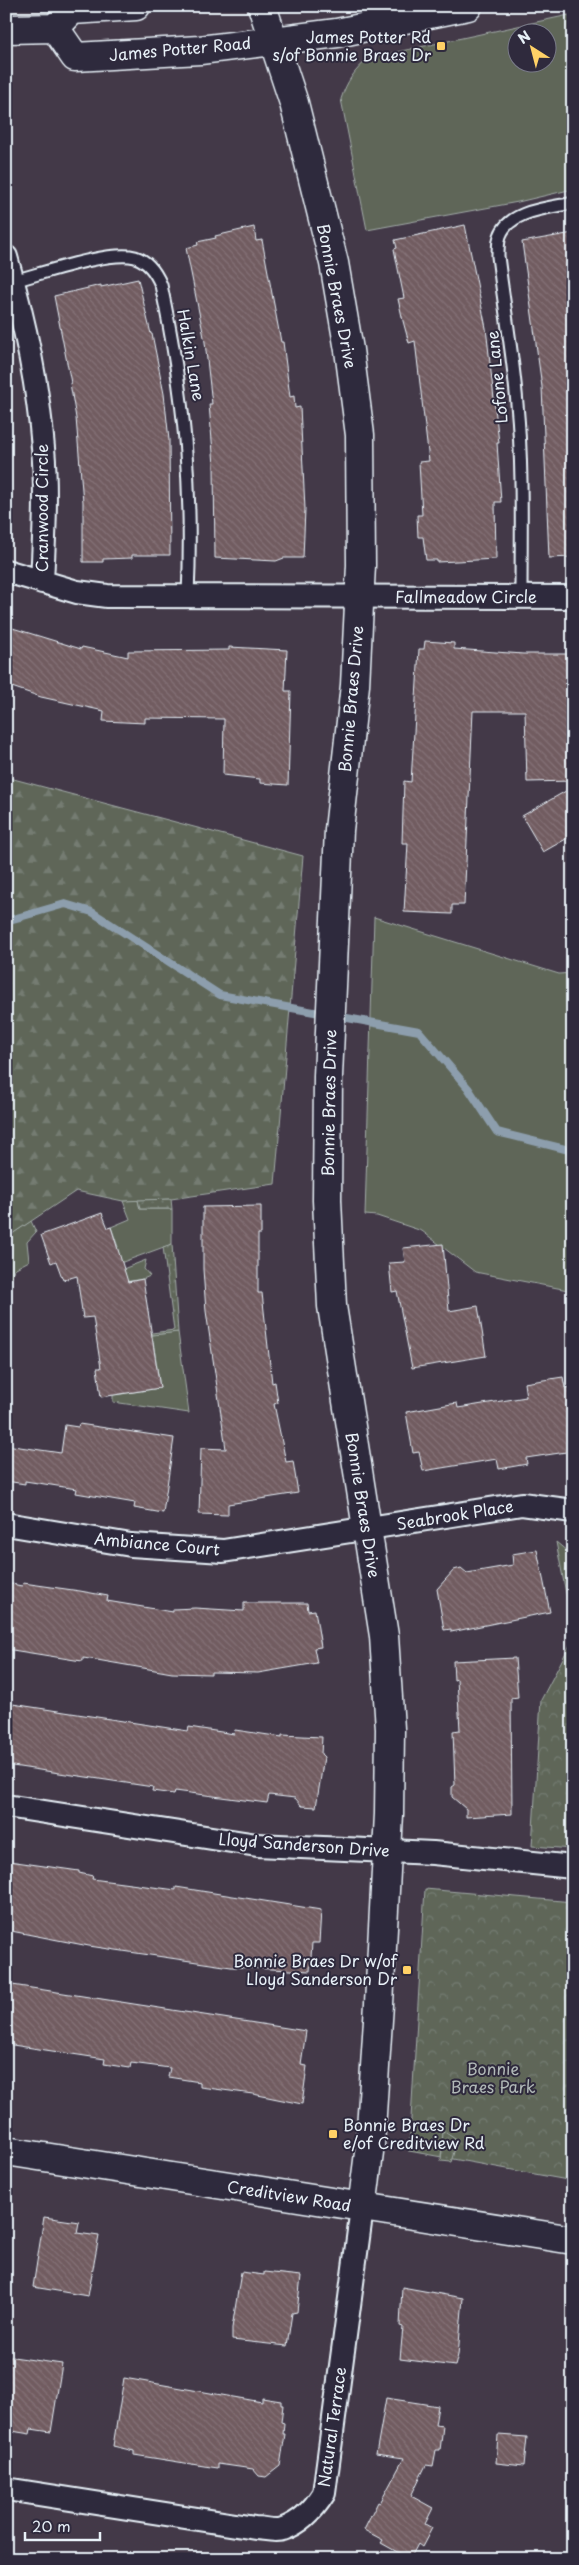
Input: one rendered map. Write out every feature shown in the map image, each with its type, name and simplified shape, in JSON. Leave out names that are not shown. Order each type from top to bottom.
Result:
[{"type":"street","points":[[6,29],[55,28],[72,10],[136,6]]},
{"type":"street","name":"Bonnie Braes Drive","points":[[262,6],[294,103],[332,254],[349,350],[360,435],[361,549],[359,597],[354,685],[340,830],[328,1076],[327,1200],[332,1306],[367,1529],[387,1675],[390,1785],[387,1851],[370,2145],[362,2208]]},
{"type":"street","name":"James Potter Road","points":[[55,28],[75,57],[200,50],[337,33],[468,6]]},
{"type":"street","name":"Cranwood Circle","points":[[6,257],[34,378],[44,449],[45,523],[42,582]]},
{"type":"street","name":"Cranwood Circle","points":[[6,571],[77,592],[107,596],[359,597]]},
{"type":"street","name":"Fallmeadow Circle","points":[[359,597],[573,597]]},
{"type":"street","name":"Seabrook Place","points":[[367,1529],[522,1504],[573,1512]]},
{"type":"street","name":"Ambiance Court","points":[[6,1524],[131,1545],[204,1551],[242,1550],[367,1529]]},
{"type":"street","name":"Lloyd Sanderson Drive","points":[[6,1806],[257,1845],[432,1853],[573,1867]]},
{"type":"street","name":"Creditview Road","points":[[6,2151],[573,2240]]},
{"type":"street","name":"Natural Terrace","points":[[6,2489],[254,2528],[281,2530],[302,2519],[316,2507],[324,2493],[362,2208]]},
{"type":"lane","name":"Lofone Lane","points":[[522,598],[521,479],[517,405],[498,246],[500,236],[505,228],[518,217],[573,203]]},
{"type":"lane","name":"Halkin Lane","points":[[13,281],[118,255],[136,258],[149,266],[156,275],[161,285],[175,350],[187,441],[189,494],[188,596]]},
{"type":"green space","points":[[569,15],[573,31],[573,189],[518,202],[367,230],[341,99],[346,87],[359,67],[369,58],[506,29],[506,72],[556,72],[556,22],[536,22]]},
{"type":"green space","points":[[6,777],[303,856],[275,1184],[171,1199],[123,1201],[76,1191],[6,1238]]},
{"type":"green space","points":[[374,917],[559,974],[573,973],[573,1291],[475,1272],[422,1231],[377,1216],[365,1215]]},
{"type":"green space","points":[[171,1199],[172,1209],[140,1209],[138,1200]]},
{"type":"green space","points":[[138,1200],[140,1209],[172,1209],[172,1244],[120,1263],[123,1269],[146,1260],[144,1269],[150,1276],[143,1279],[99,1286],[115,1248],[118,1247],[111,1227],[130,1219],[123,1201]]},
{"type":"green space","points":[[31,1221],[36,1232],[27,1242],[29,1261],[14,1269],[6,1292],[6,1238]]},
{"type":"green space","points":[[172,1244],[178,1332],[152,1335],[152,1333],[174,1330],[163,1247]]},
{"type":"green space","points":[[178,1332],[189,1413],[113,1402],[113,1395],[160,1388],[153,1340],[144,1336]]},
{"type":"green space","points":[[556,1542],[573,1556],[573,1629]]},
{"type":"green space","points":[[573,1639],[573,1849],[532,1846],[541,1700]]},
{"type":"green space","name":"Bonnie Braes Park","points":[[425,1889],[573,1902],[573,2181],[409,2151]]},
{"type":"green space","points":[[443,2131],[455,2139],[456,2145],[451,2162],[441,2161]]},
{"type":"building","points":[[465,225],[486,328],[499,443],[497,443],[501,502],[495,502],[496,559],[437,562],[437,560],[426,560],[423,537],[418,537],[417,515],[422,515],[419,462],[429,461],[415,341],[409,343],[403,321],[398,299],[404,298],[394,249],[397,248],[395,240]]},
{"type":"building","points":[[254,227],[256,241],[262,240],[281,342],[283,342],[290,397],[294,396],[295,408],[300,407],[305,509],[303,558],[284,558],[276,561],[215,558],[214,465],[209,404],[212,404],[205,342],[186,248],[198,245],[197,242],[216,238],[215,236]]},
{"type":"building","points":[[573,233],[573,557],[549,558],[542,387],[522,242]]},
{"type":"building","points":[[138,279],[152,334],[164,394],[169,440],[170,555],[132,555],[132,558],[103,559],[103,562],[83,562],[83,502],[76,418],[54,296]]},
{"type":"building","points":[[6,626],[81,649],[82,647],[128,657],[128,651],[229,650],[229,647],[287,650],[285,691],[291,691],[288,785],[260,783],[260,779],[223,775],[224,719],[145,718],[145,723],[103,721],[104,711],[41,697],[6,685]]},
{"type":"building","points":[[425,641],[454,643],[454,649],[523,654],[573,654],[573,781],[527,782],[525,711],[473,711],[464,905],[452,905],[452,914],[404,912],[408,843],[402,843],[404,781],[411,782],[419,649],[424,649]]},
{"type":"building","points":[[573,787],[573,835],[543,852],[522,816]]},
{"type":"building","points":[[261,1206],[261,1234],[258,1234],[258,1293],[262,1293],[272,1383],[275,1382],[278,1403],[274,1404],[286,1462],[293,1461],[298,1493],[228,1504],[228,1515],[199,1514],[201,1448],[226,1449],[206,1311],[203,1269],[203,1207]]},
{"type":"building","points":[[102,1213],[108,1228],[111,1227],[128,1282],[143,1279],[160,1388],[101,1397],[97,1368],[101,1368],[93,1317],[83,1318],[77,1276],[63,1280],[56,1261],[51,1263],[41,1235]]},
{"type":"building","points":[[443,1244],[449,1311],[478,1306],[486,1356],[412,1368],[397,1291],[392,1292],[389,1263],[405,1262],[403,1248]]},
{"type":"building","points":[[563,1377],[565,1388],[573,1387],[573,1451],[526,1458],[527,1464],[499,1469],[497,1459],[423,1471],[419,1452],[413,1453],[406,1412],[457,1403],[458,1408],[526,1397],[524,1383]]},
{"type":"building","points":[[79,1424],[174,1438],[163,1513],[134,1508],[135,1503],[76,1493],[77,1489],[25,1481],[25,1484],[6,1481],[6,1445],[61,1453],[65,1425],[78,1427]]},
{"type":"building","points":[[537,1550],[550,1612],[451,1632],[451,1629],[444,1630],[437,1589],[454,1570],[461,1568],[467,1573],[513,1565],[512,1554]]},
{"type":"building","points":[[6,1583],[22,1586],[23,1583],[80,1591],[108,1596],[107,1601],[173,1612],[173,1609],[195,1608],[244,1611],[244,1603],[307,1603],[308,1611],[315,1610],[321,1647],[314,1648],[317,1663],[258,1673],[211,1672],[211,1674],[172,1673],[97,1660],[83,1658],[83,1661],[6,1649]]},
{"type":"building","points":[[515,1658],[518,1697],[511,1698],[512,1814],[466,1817],[466,1809],[452,1797],[452,1787],[455,1785],[453,1731],[460,1730],[457,1679],[454,1680],[453,1661]]},
{"type":"building","points":[[6,1703],[188,1731],[189,1727],[234,1734],[235,1730],[282,1737],[282,1735],[322,1737],[321,1754],[324,1757],[316,1807],[302,1806],[295,1798],[269,1795],[267,1803],[175,1791],[174,1794],[152,1791],[153,1787],[6,1765]]},
{"type":"building","points":[[9,1861],[79,1871],[79,1873],[93,1876],[92,1879],[176,1890],[176,1887],[321,1910],[319,1943],[312,1943],[310,1971],[231,1967],[89,1946],[6,1930],[6,1866],[8,1866]]},
{"type":"building","points":[[6,1984],[306,2031],[301,2065],[307,2066],[302,2104],[253,2094],[200,2087],[200,2082],[168,2077],[170,2068],[131,2063],[130,2068],[104,2064],[105,2059],[6,2044]]},
{"type":"building","points":[[44,2217],[79,2222],[77,2233],[99,2236],[88,2296],[33,2287]]},
{"type":"building","points":[[241,2272],[264,2275],[264,2272],[301,2276],[297,2312],[292,2313],[287,2346],[232,2340],[232,2328]]},
{"type":"building","points":[[402,2287],[463,2298],[458,2355],[455,2366],[400,2359],[403,2327],[400,2326]]},
{"type":"building","points":[[6,2356],[62,2364],[51,2432],[31,2429],[30,2434],[6,2430]]},
{"type":"building","points":[[124,2378],[262,2402],[262,2398],[281,2401],[281,2405],[283,2405],[281,2422],[284,2423],[283,2434],[285,2434],[280,2466],[266,2477],[259,2476],[253,2469],[218,2464],[218,2468],[134,2455],[134,2451],[113,2446]]},
{"type":"building","points":[[386,2398],[438,2406],[435,2425],[443,2426],[440,2450],[436,2450],[433,2466],[426,2465],[411,2496],[433,2508],[425,2524],[432,2528],[422,2547],[418,2544],[410,2559],[381,2543],[383,2540],[364,2530],[404,2458],[376,2454]]},
{"type":"building","points":[[498,2435],[527,2437],[524,2466],[496,2463]]},
{"type":"waterway","points":[[6,921],[65,904],[92,912],[220,995],[419,1031],[468,1088],[497,1132],[573,1151]]},
{"type":"place","name":"James Potter Rd s/of Bonnie Braes Dr","points":[[441,46]]},
{"type":"place","name":"Bonnie Braes Dr w/of Lloyd Sanderson Dr","points":[[407,1970]]},
{"type":"place","name":"Bonnie Braes Dr e/of Creditview Rd","points":[[333,2134]]}]
